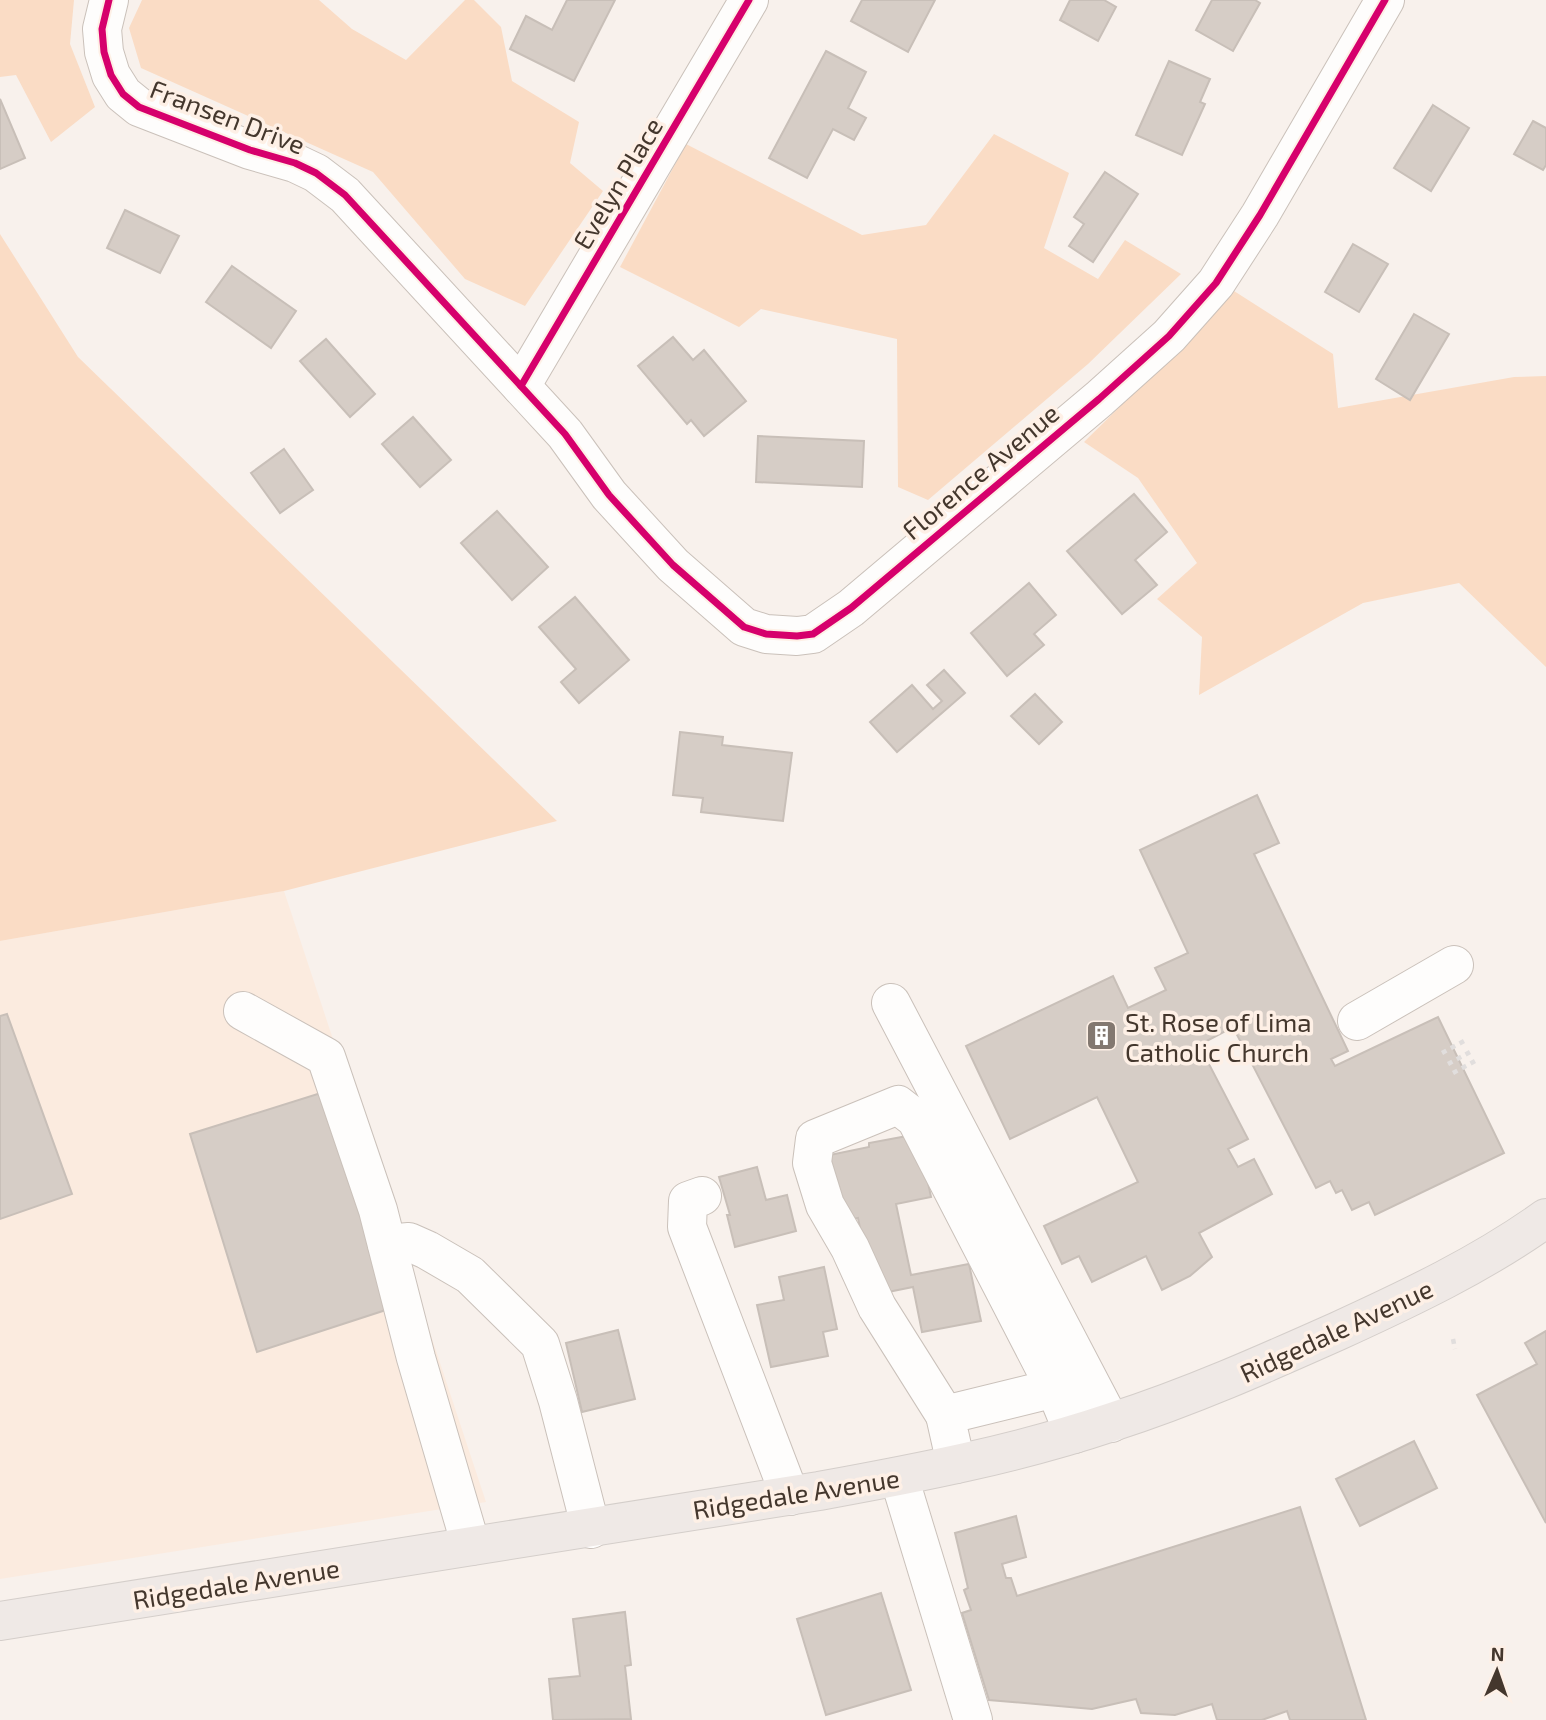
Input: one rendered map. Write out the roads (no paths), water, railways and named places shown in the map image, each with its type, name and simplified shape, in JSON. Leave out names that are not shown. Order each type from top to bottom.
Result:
[{"type":"main road","name":"Ridgedale Avenue","points":[[0,1621],[790,1496],[899,1477],[1074,1434],[1111,1423],[1255,1369],[1414,1296],[1511,1243],[1546,1217]]},
{"type":"street","name":"Evelyn Place","points":[[521,386],[749,0]]},
{"type":"street","name":"Florence Avenue","points":[[521,386],[565,434],[609,495],[673,565],[744,626],[766,634],[813,634],[851,608],[1169,336],[1216,283],[1253,227],[1385,0]]},
{"type":"street","name":"Fransen Drive","points":[[107,8],[102,29],[104,52],[111,75],[124,94],[139,107],[316,173],[345,195],[521,386]]},
{"type":"street","points":[[1357,1021],[1454,965]]},
{"type":"street","points":[[891,1003],[1111,1423]]},
{"type":"street","points":[[243,1011],[326,1057],[378,1210],[416,1358],[471,1546]]},
{"type":"street","points":[[956,1464],[944,1415],[877,1307],[850,1248],[825,1205],[812,1163],[815,1139],[898,1105],[916,1119],[1055,1388],[1074,1434]]},
{"type":"street","points":[[702,1196],[688,1201],[687,1227],[790,1496]]},
{"type":"street","points":[[387,1244],[409,1242],[470,1275],[540,1344],[558,1401],[591,1529]]},
{"type":"street","points":[[944,1415],[1055,1388]]},
{"type":"street","points":[[899,1477],[973,1720]]},
{"type":"place","name":"St. Rose of Lima Catholic Church","points":[[1102,1036]]}]
